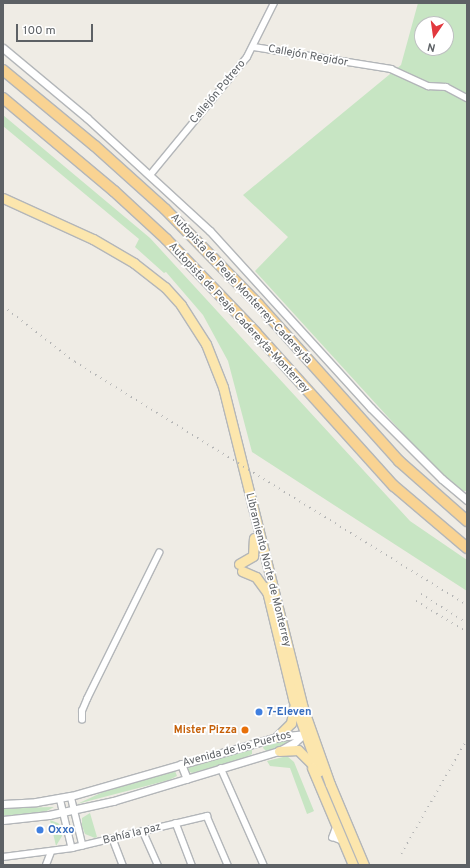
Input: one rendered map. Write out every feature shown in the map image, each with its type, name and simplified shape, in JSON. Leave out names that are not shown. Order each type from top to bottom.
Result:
[{"type":"highway","name":"Autopista de Peaje Monterrey-Cadereyta","points":[[3,70],[165,209],[259,305],[399,461],[467,521]]},
{"type":"highway","name":"Autopista de Peaje Cadereyta-Monterrey","points":[[3,98],[108,186],[170,244],[256,333],[394,486],[467,548]]},
{"type":"main road","name":"Libramiento Norte de Monterrey","points":[[3,198],[114,250],[160,284],[191,320],[206,344],[219,375],[302,705],[327,787],[362,863]]},
{"type":"main road","name":"Libramiento Norte de Monterrey","points":[[160,284],[196,333],[217,378],[293,699],[304,734]]},
{"type":"main road","points":[[254,538],[253,556],[241,568],[256,577],[267,592]]},
{"type":"main road","points":[[294,671],[304,734],[309,738],[327,787],[330,812]]},
{"type":"main road","points":[[277,737],[291,723],[293,699]]},
{"type":"main road","points":[[279,751],[298,750],[308,757],[327,787]]},
{"type":"main road","points":[[308,757],[353,865]]},
{"type":"street","name":"Callejón Potrero","points":[[151,174],[254,47],[274,3]]},
{"type":"street","name":"Callejón Regidor","points":[[254,47],[363,66],[391,69],[428,86],[446,87],[467,98]]},
{"type":"street","points":[[3,48],[151,174],[226,248],[371,408],[442,479],[467,500]]},
{"type":"street","points":[[82,720],[82,711],[87,699],[159,553]]},
{"type":"street","name":"Avenida de los Puertos","points":[[3,804],[71,796],[277,737],[304,734]]},
{"type":"street","name":"Avenida de los Puertos","points":[[3,820],[74,811],[187,779],[279,751],[295,742],[304,734]]},
{"type":"street","points":[[181,764],[187,779]]},
{"type":"street","points":[[221,768],[264,865]]},
{"type":"street","points":[[71,796],[83,846]]},
{"type":"street","points":[[60,798],[72,848]]},
{"type":"street","name":"Bahía la paz","points":[[3,857],[51,852],[83,846],[207,816],[228,865]]},
{"type":"street","points":[[176,823],[192,865]]},
{"type":"street","points":[[144,831],[158,865]]},
{"type":"street","points":[[113,839],[123,865]]},
{"type":"street","points":[[46,865],[51,852]]},
{"type":"green space","points":[[418,3],[467,3],[467,491],[462,491],[428,461],[255,271],[288,237],[243,195],[401,65],[414,18],[414,56],[454,56],[454,16],[414,16]]},
{"type":"green space","points":[[3,115],[150,238],[410,521],[467,560],[467,591],[252,452],[228,361],[203,315],[166,272],[164,273],[135,247],[139,239],[3,126]]},
{"type":"green space","points":[[291,736],[295,739],[292,743],[266,751],[263,748],[264,743]]},
{"type":"green space","points":[[248,748],[252,749],[252,754],[244,758],[192,773],[187,770],[190,766]]},
{"type":"green space","points":[[287,756],[294,762],[314,811],[307,814],[290,768],[270,766],[267,761]]},
{"type":"green space","points":[[175,771],[177,776],[169,780],[77,804],[103,792]]},
{"type":"green space","points":[[54,807],[45,812],[3,816],[3,808]]},
{"type":"green space","points":[[90,813],[97,837],[95,838],[85,834],[82,826],[82,818]]},
{"type":"green space","points":[[50,820],[61,826],[62,836],[56,846]]},
{"type":"railway","points":[[3,306],[75,362],[467,605]]},
{"type":"railway","points":[[421,594],[467,623]]},
{"type":"railway","points":[[416,601],[467,632]]},
{"type":"railway","points":[[401,854],[467,739]]},
{"type":"place","name":"7-Eleven","points":[[259,712]]},
{"type":"place","name":"Mister Pizza","points":[[245,730]]},
{"type":"place","name":"Oxxo","points":[[40,830]]}]
